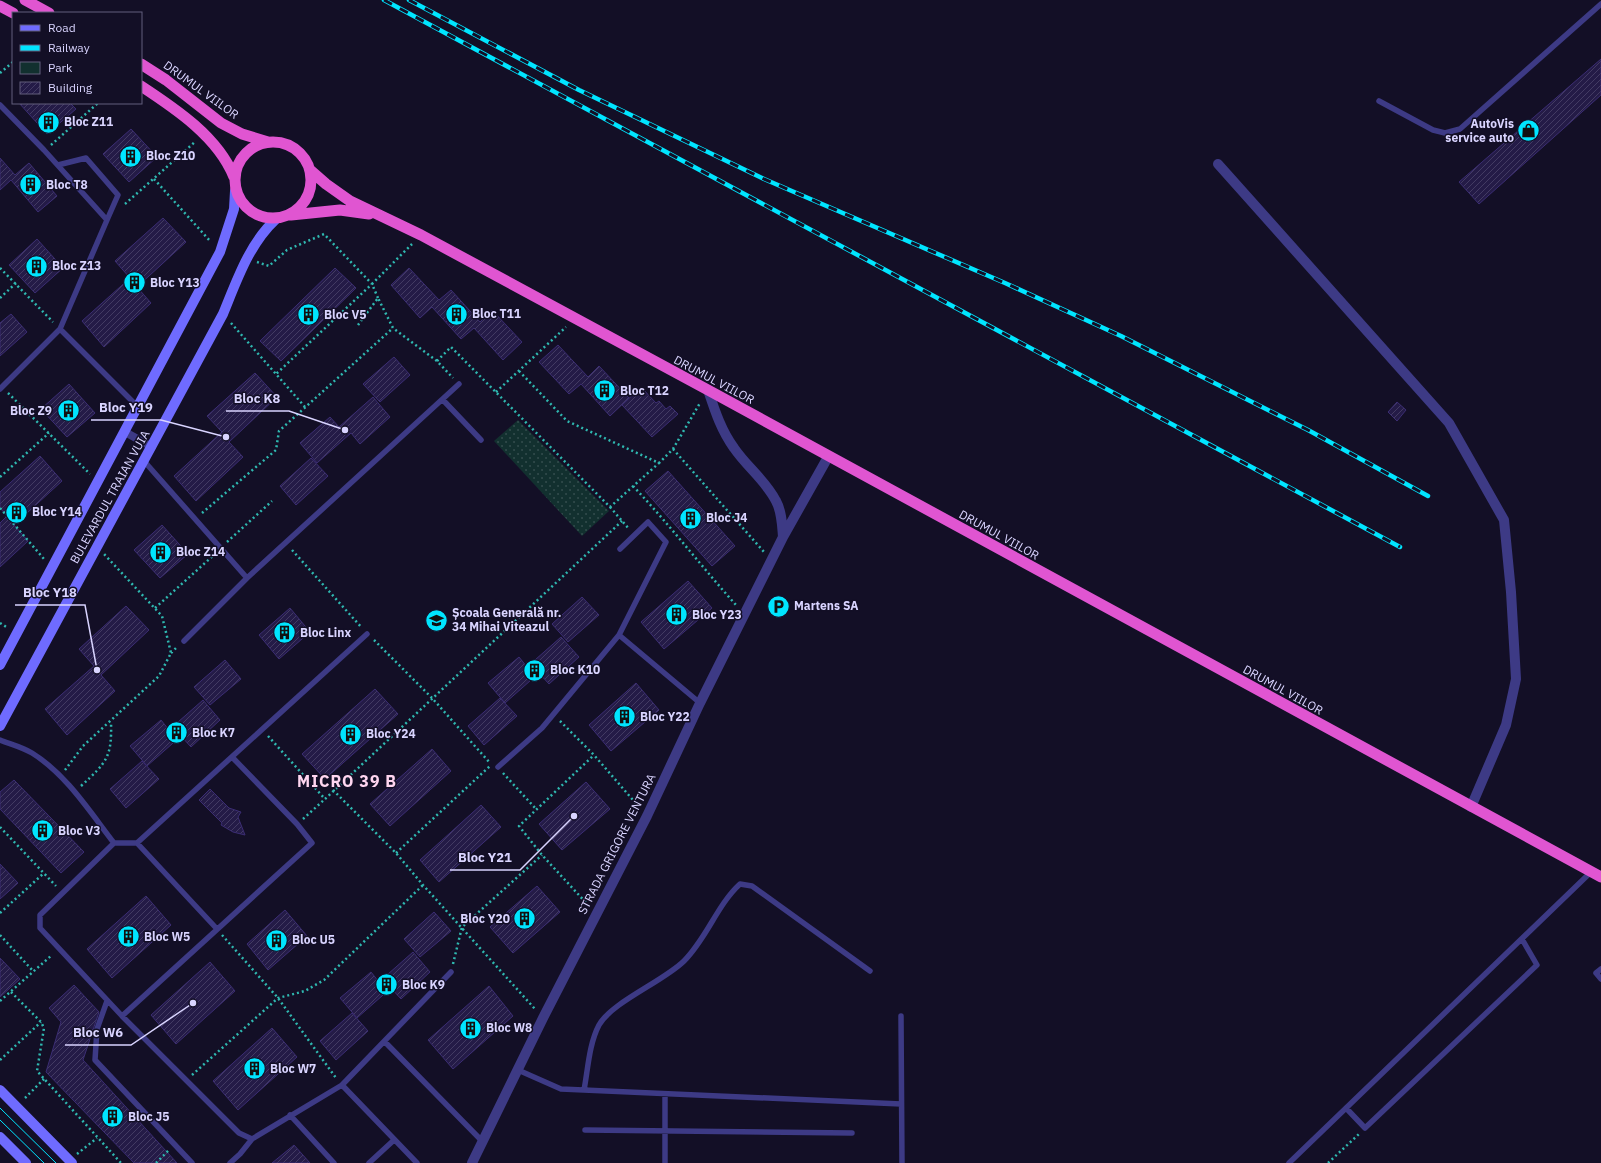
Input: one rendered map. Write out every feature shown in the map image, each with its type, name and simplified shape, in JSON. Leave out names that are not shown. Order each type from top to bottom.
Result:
[{"type":"highway","points":[[25,0],[47,12]]},
{"type":"highway","points":[[0,6],[12,12]]},
{"type":"highway","name":"DRUMUL VIILOR","points":[[142,65],[166,80],[221,123],[242,134],[268,142]]},
{"type":"highway","points":[[142,87],[172,106],[203,134],[228,163],[241,203],[251,212],[263,218],[276,219],[289,215],[300,208],[308,196],[311,183],[310,170],[304,158],[294,149],[282,143],[268,142],[256,146],[245,153],[237,164],[234,178]]},
{"type":"highway","name":"DRUMUL VIILOR","points":[[310,170],[338,193],[384,218],[421,235],[708,390],[828,457],[1596,874]]},
{"type":"highway","name":"DRUMUL VIILOR","points":[[289,215],[340,210],[384,218]]},
{"type":"main road","name":"BULEVARDUL TRAIAN VUIA","points":[[0,665],[220,252],[234,209],[236,191]]},
{"type":"main road","name":"BULEVARDUL TRAIAN VUIA","points":[[0,726],[223,314],[247,259],[264,230],[276,219]]},
{"type":"main road","points":[[0,1090],[70,1162]]},
{"type":"main road","points":[[0,1137],[26,1163]]},
{"type":"street","points":[[1218,164],[1449,423],[1504,520],[1512,592],[1516,679],[1506,725],[1471,807]]},
{"type":"street","name":"STRADA GRIGORE VENTURA","points":[[708,390],[722,430],[735,450],[758,476],[776,501],[782,517],[783,536]]},
{"type":"street","points":[[125,432],[152,447]]},
{"type":"street","name":"STRADA GRIGORE VENTURA","points":[[472,1163],[543,1018],[647,816],[700,703],[772,561],[783,536],[828,457]]},
{"type":"lane","points":[[1379,101],[1433,130],[1445,133],[1460,129],[1601,4]]},
{"type":"lane","points":[[0,105],[58,165],[107,220]]},
{"type":"lane","points":[[1,388],[60,329],[118,195],[86,158],[58,165]]},
{"type":"lane","points":[[60,329],[138,406]]},
{"type":"lane","points":[[184,641],[247,578],[459,384]]},
{"type":"lane","points":[[443,400],[481,440]]},
{"type":"lane","points":[[144,461],[194,520],[247,578]]},
{"type":"lane","points":[[498,767],[542,728],[619,635],[666,542],[648,522],[620,549]]},
{"type":"lane","points":[[252,1139],[239,1133],[122,1016],[40,928],[40,915],[114,843],[137,843],[367,634]]},
{"type":"lane","points":[[619,635],[700,703]]},
{"type":"lane","points":[[0,740],[31,752],[60,776],[75,792],[114,843]]},
{"type":"lane","points":[[122,1016],[312,843],[297,824],[232,757]]},
{"type":"lane","points":[[137,843],[217,929]]},
{"type":"lane","points":[[1289,1163],[1522,939],[1596,874]]},
{"type":"lane","points":[[584,1090],[594,1040],[600,1024],[613,1009],[685,960],[699,943],[732,891],[740,884],[752,886],[870,971]]},
{"type":"lane","points":[[1346,1108],[1365,1128],[1537,965],[1522,939]]},
{"type":"lane","points":[[1601,969],[1596,973],[1601,979]]},
{"type":"lane","points":[[230,1163],[240,1154],[252,1139],[342,1085],[451,972]]},
{"type":"lane","points":[[107,1000],[98,1029],[95,1060],[174,1146],[192,1163]]},
{"type":"lane","points":[[901,1016],[902,1163]]},
{"type":"lane","points":[[385,1042],[483,1142]]},
{"type":"lane","points":[[518,1070],[561,1089],[901,1104]]},
{"type":"lane","points":[[342,1085],[417,1163]]},
{"type":"lane","points":[[665,1094],[665,1163]]},
{"type":"lane","points":[[290,1115],[334,1163]]},
{"type":"lane","points":[[585,1130],[852,1133]]},
{"type":"lane","points":[[369,1163],[394,1140]]},
{"type":"path","points":[[0,73],[12,63]]},
{"type":"path","points":[[44,150],[97,104]]},
{"type":"path","points":[[124,205],[203,134]]},
{"type":"path","points":[[154,179],[220,252]]},
{"type":"path","points":[[247,259],[269,266],[287,250],[324,234],[372,284],[393,328],[437,361],[459,384]]},
{"type":"path","points":[[275,375],[372,284],[421,235]]},
{"type":"path","points":[[0,268],[60,329]]},
{"type":"path","points":[[0,298],[16,283]]},
{"type":"path","points":[[358,325],[378,298]]},
{"type":"path","points":[[223,314],[275,375],[305,407]]},
{"type":"path","points":[[496,392],[575,319]]},
{"type":"path","points":[[194,520],[276,450],[279,431],[393,328]]},
{"type":"path","points":[[437,361],[451,347],[610,507],[634,535]]},
{"type":"path","points":[[519,371],[567,422],[658,463]]},
{"type":"path","points":[[1,388],[98,482]]},
{"type":"path","points":[[610,507],[674,449],[708,390]]},
{"type":"path","points":[[0,477],[49,433]]},
{"type":"path","points":[[674,449],[772,561]]},
{"type":"path","points":[[633,486],[745,615]]},
{"type":"path","points":[[0,508],[53,568]]},
{"type":"path","points":[[297,824],[622,521]]},
{"type":"path","points":[[286,543],[367,634],[432,698],[492,764],[396,853]]},
{"type":"path","points":[[60,776],[83,746],[159,676],[171,653],[162,616],[97,547]]},
{"type":"path","points":[[553,714],[594,755],[647,816]]},
{"type":"path","points":[[75,792],[102,766],[111,744],[111,721]]},
{"type":"path","points":[[262,729],[325,799]]},
{"type":"path","points":[[594,755],[519,826],[542,855],[596,914]]},
{"type":"path","points":[[498,767],[536,809]]},
{"type":"path","points":[[333,790],[396,853],[422,885],[462,927],[543,1018]]},
{"type":"path","points":[[0,827],[63,893]]},
{"type":"path","points":[[451,972],[462,927],[542,855]]},
{"type":"path","points":[[0,913],[44,873]]},
{"type":"path","points":[[187,1080],[278,998],[305,991],[324,980],[422,885]]},
{"type":"path","points":[[217,929],[278,998],[342,1085]]},
{"type":"path","points":[[0,935],[32,971]]},
{"type":"path","points":[[0,1001],[32,971],[59,949]]},
{"type":"path","points":[[11,992],[41,1022],[44,1028],[37,1071],[121,1163]]},
{"type":"path","points":[[0,1060],[41,1022]]},
{"type":"path","points":[[16,1106],[44,1079]]},
{"type":"path","points":[[1328,1163],[1365,1128]]},
{"type":"path","points":[[70,1162],[98,1138]]},
{"type":"path","points":[[156,1163],[174,1146]]},
{"type":"green space","points":[[518,420],[609,511],[582,536],[494,441]]},
{"type":"building","points":[[1601,59],[1601,95],[1479,204],[1459,182]]},
{"type":"building","name":"Bloc Z11","points":[[20,104],[71,104],[76,109],[47,134]]},
{"type":"building","name":"Bloc Z10","points":[[131,129],[157,157],[129,182],[103,154]]},
{"type":"building","name":"Bloc T8","points":[[0,158],[15,175],[29,163],[57,196],[38,212],[11,180],[0,190]]},
{"type":"building","name":"Bloc Y13","points":[[163,218],[186,242],[137,287],[151,303],[104,347],[82,321],[130,278],[115,261]]},
{"type":"building","name":"Bloc Z13","points":[[37,239],[63,268],[35,293],[9,265]]},
{"type":"building","name":"Bloc V5","points":[[335,268],[356,288],[281,361],[260,341]]},
{"type":"building","points":[[409,268],[439,300],[451,290],[480,322],[492,310],[522,342],[503,360],[474,328],[461,339],[432,307],[420,318],[391,285]]},
{"type":"building","points":[[11,314],[27,332],[0,356],[0,323]]},
{"type":"building","points":[[558,345],[588,377],[599,366],[629,398],[610,416],[581,384],[569,394],[539,362]]},
{"type":"building","points":[[394,357],[410,375],[380,402],[363,384]]},
{"type":"building","points":[[255,373],[277,397],[229,442],[243,457],[196,501],[174,476],[222,432],[207,416]]},
{"type":"building","name":"Bloc Z9","points":[[69,384],[95,413],[67,437],[41,409]]},
{"type":"building","points":[[641,387],[656,403],[659,401],[666,409],[670,406],[678,414],[652,437],[622,405]]},
{"type":"building","points":[[373,397],[390,417],[360,444],[351,433],[317,463],[300,443],[330,417],[339,427]]},
{"type":"building","points":[[1397,402],[1406,410],[1397,421],[1388,412]]},
{"type":"building","name":"Bloc Y14","points":[[40,456],[62,481],[14,525],[28,541],[0,567],[0,523],[7,516],[0,508],[0,492]]},
{"type":"building","points":[[311,458],[328,476],[296,505],[280,486]]},
{"type":"building","name":"Bloc J4","points":[[668,471],[735,546],[712,566],[645,491]]},
{"type":"building","name":"Bloc Z14","points":[[162,525],[188,554],[160,578],[134,550]]},
{"type":"building","name":"Bloc Y23","points":[[688,581],[712,608],[664,649],[641,622]]},
{"type":"building","points":[[582,597],[599,615],[568,642],[552,624]]},
{"type":"building","points":[[126,606],[149,630],[101,675],[115,691],[67,735],[45,709],[94,666],[79,649]]},
{"type":"building","name":"Bloc Linx","points":[[290,608],[310,632],[279,659],[259,635]]},
{"type":"building","points":[[561,637],[579,657],[549,684],[539,673],[505,703],[488,683],[519,657],[527,667]]},
{"type":"building","points":[[225,660],[241,679],[210,705],[194,687]]},
{"type":"building","name":"Bloc Y22","points":[[636,683],[659,710],[611,751],[589,725]]},
{"type":"building","name":"Bloc Y24","points":[[375,689],[398,714],[325,779],[302,754]]},
{"type":"building","points":[[500,698],[517,716],[484,745],[468,726]]},
{"type":"building","points":[[203,700],[220,720],[191,747],[181,736],[147,766],[130,746],[161,720],[169,730]]},
{"type":"building","points":[[432,749],[451,771],[390,826],[370,804]]},
{"type":"building","points":[[142,761],[159,779],[126,808],[110,789]]},
{"type":"building","name":"Bloc V3","points":[[14,780],[84,852],[61,873],[0,809],[0,792]]},
{"type":"building","points":[[586,782],[610,809],[562,850],[539,824]]},
{"type":"building","points":[[210,789],[229,808],[241,812],[238,817],[245,835],[233,832],[221,825],[222,823],[199,800]]},
{"type":"building","points":[[481,805],[501,827],[439,882],[420,860]]},
{"type":"building","points":[[0,864],[18,883],[0,899]]},
{"type":"building","name":"Bloc Y20","points":[[537,886],[560,912],[513,953],[490,927]]},
{"type":"building","name":"Bloc W5","points":[[146,896],[171,925],[112,978],[87,949]]},
{"type":"building","name":"Bloc U5","points":[[285,910],[307,936],[268,970],[247,944]]},
{"type":"building","points":[[434,912],[451,931],[420,957],[404,939]]},
{"type":"building","points":[[413,952],[430,972],[401,999],[391,988],[357,1018],[340,998],[371,972],[379,982]]},
{"type":"building","points":[[0,958],[20,979],[0,997]]},
{"type":"building","points":[[210,962],[235,991],[176,1044],[151,1015]]},
{"type":"building","name":"Bloc J5","points":[[74,985],[99,1012],[83,1060],[177,1163],[134,1163],[46,1072],[61,1022],[49,1008]]},
{"type":"building","name":"Bloc W8","points":[[489,986],[513,1016],[453,1069],[428,1040]]},
{"type":"building","points":[[352,1013],[368,1031],[336,1060],[320,1041]]},
{"type":"building","name":"Bloc W7","points":[[272,1028],[297,1057],[238,1110],[213,1081]]},
{"type":"building","points":[[294,1145],[310,1163],[272,1163]]},
{"type":"tram line","points":[[0,1108],[56,1163]]},
{"type":"tram line","points":[[0,1120],[44,1163]]},
{"type":"railway","points":[[384,0],[1400,547]]},
{"type":"railway","points":[[409,0],[579,90],[764,179],[1005,283],[1121,336],[1308,430],[1428,496]]},
{"type":"place","name":"Bloc Z11","points":[[49,122]]},
{"type":"place","name":"AutoVis service auto","points":[[1529,131]]},
{"type":"place","name":"Bloc Z10","points":[[130,156]]},
{"type":"place","name":"Bloc T8","points":[[31,185]]},
{"type":"place","name":"Bloc Z13","points":[[36,266]]},
{"type":"place","name":"Bloc Y13","points":[[134,283]]},
{"type":"place","name":"Bloc T11","points":[[456,314]]},
{"type":"place","name":"Bloc V5","points":[[308,315]]},
{"type":"place","name":"Bloc T12","points":[[605,391]]},
{"type":"place","name":"Bloc Z9","points":[[68,411]]},
{"type":"place","name":"Bloc K8","points":[[345,430]]},
{"type":"place","name":"Bloc Y19","points":[[226,437]]},
{"type":"place","name":"Bloc Y14","points":[[16,512]]},
{"type":"place","name":"Bloc J4","points":[[690,518]]},
{"type":"place","name":"Bloc Z14","points":[[161,552]]},
{"type":"place","name":"Martens SA","points":[[778,606]]},
{"type":"place","name":"Bloc Y23","points":[[676,615]]},
{"type":"place","name":"Școala Generală nr. 34 Mihai Viteazul","points":[[436,620]]},
{"type":"place","name":"Bloc Linx","points":[[284,633]]},
{"type":"place","name":"Bloc Y18","points":[[97,670]]},
{"type":"place","name":"Bloc K10","points":[[534,670]]},
{"type":"place","name":"Bloc Y22","points":[[624,717]]},
{"type":"place","name":"Bloc K7","points":[[176,733]]},
{"type":"place","name":"Bloc Y24","points":[[350,734]]},
{"type":"place","name":"Bloc Y21","points":[[574,816]]},
{"type":"place","name":"Bloc V3","points":[[42,831]]},
{"type":"place","name":"Bloc Y20","points":[[525,919]]},
{"type":"place","name":"Bloc W5","points":[[129,937]]},
{"type":"place","name":"Bloc U5","points":[[277,940]]},
{"type":"place","name":"Bloc K9","points":[[386,985]]},
{"type":"place","name":"Bloc W6","points":[[193,1003]]},
{"type":"place","name":"Bloc W8","points":[[471,1028]]},
{"type":"place","name":"Bloc W7","points":[[255,1069]]},
{"type":"place","name":"Bloc J5","points":[[113,1117]]},
{"type":"district","name":"MICRO 39 B","points":[[347,781]]}]
